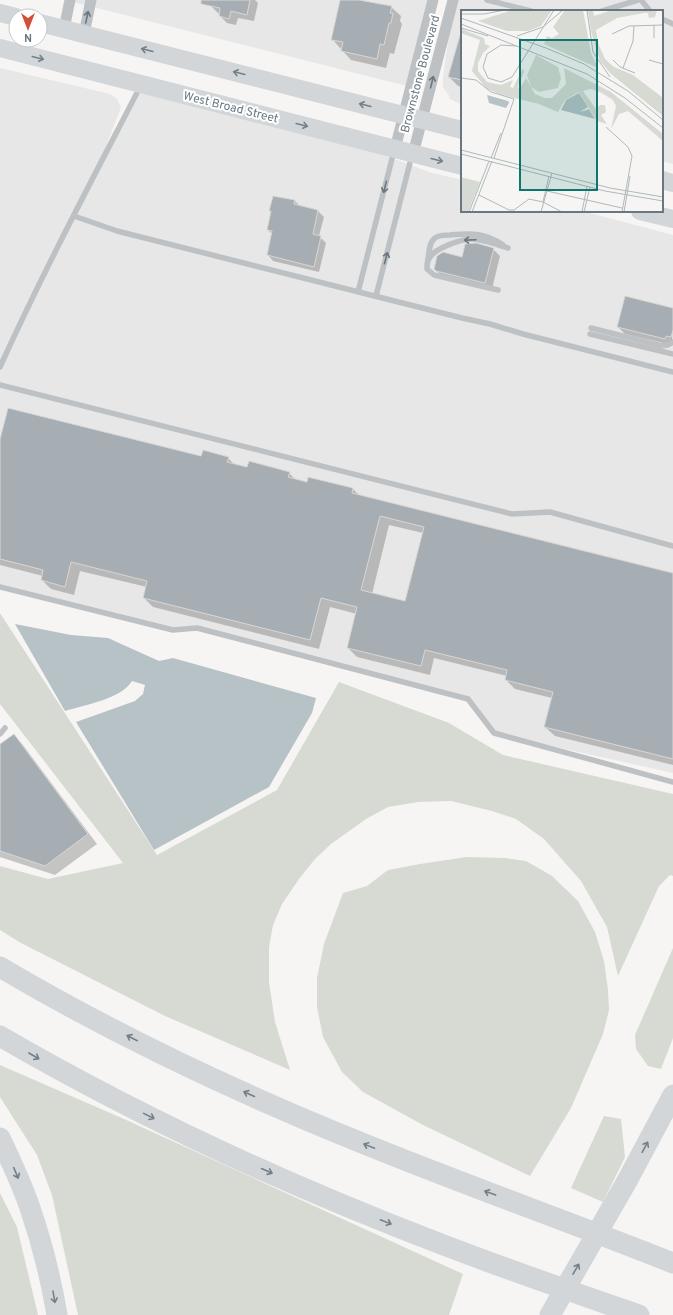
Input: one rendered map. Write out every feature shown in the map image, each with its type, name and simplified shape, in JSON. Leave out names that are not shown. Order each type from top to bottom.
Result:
[{"type":"highway","points":[[0,967],[90,1017],[246,1093],[362,1143],[673,1263]]},
{"type":"highway","points":[[0,1036],[112,1098],[188,1136],[279,1177],[440,1244],[638,1315]]},
{"type":"highway","points":[[550,1315],[627,1181],[673,1096]]},
{"type":"highway","points":[[0,1138],[30,1206],[42,1243],[52,1285],[57,1315]]},
{"type":"highway","points":[[527,1206],[673,1249]]},
{"type":"main road","points":[[48,25],[461,130]]},
{"type":"main road","name":"West Broad Street","points":[[0,48],[461,166]]},
{"type":"main road","points":[[663,180],[673,183]]},
{"type":"main road","points":[[644,212],[673,219]]},
{"type":"street","points":[[64,29],[70,0]]},
{"type":"street","points":[[84,34],[91,0]]},
{"type":"street","name":"Brownstone Boulevard","points":[[394,149],[433,0]]},
{"type":"street","name":"Brownstone Boulevard","points":[[413,154],[453,0]]},
{"type":"lane","points":[[487,0],[527,10]]},
{"type":"lane","points":[[605,10],[639,0],[649,10]]},
{"type":"lane","points":[[663,19],[673,24]]},
{"type":"lane","points":[[0,368],[27,308],[142,84]]},
{"type":"lane","points":[[358,292],[394,149]]},
{"type":"lane","points":[[376,296],[413,154]]},
{"type":"lane","points":[[74,216],[117,231],[490,324],[523,334],[673,372]]},
{"type":"lane","points":[[427,262],[430,256],[441,248],[454,242],[472,239],[508,248],[496,240],[483,235],[469,233],[435,238],[431,244],[427,262],[428,269],[434,275],[498,290]]},
{"type":"lane","points":[[673,342],[662,346],[591,331],[673,354]]},
{"type":"lane","points":[[0,385],[512,514],[550,512],[673,546]]},
{"type":"lane","points":[[0,587],[173,630],[197,628],[468,699],[494,733],[673,782]]},
{"type":"lane","points":[[0,734],[5,728]]},
{"type":"shaded area","points":[[65,0],[433,0],[411,87]]},
{"type":"shaded area","points":[[454,0],[673,0],[673,164],[663,161],[663,10],[461,10],[461,104],[448,98],[450,97],[443,87],[443,77]]},
{"type":"shaded area","points":[[0,68],[110,94],[117,99],[121,107],[99,165],[142,84],[313,128],[429,172],[461,180],[461,212],[586,212],[673,235],[673,773],[494,733],[468,699],[197,628],[173,630],[0,587]]},
{"type":"shaded area","points":[[0,613],[157,855],[277,790],[339,682],[449,723],[503,755],[673,794],[673,876],[670,875],[659,886],[618,976],[607,927],[581,881],[544,839],[516,819],[492,811],[451,801],[418,802],[388,807],[366,819],[331,844],[315,859],[282,904],[273,925],[269,947],[269,982],[275,1022],[290,1070],[165,1016],[21,943],[0,930],[0,866],[48,879],[123,863],[0,704]]},
{"type":"shaded area","points":[[15,624],[71,635],[108,638],[159,661],[173,658],[316,698],[312,713],[269,787],[154,850],[76,722],[135,701],[143,694],[145,685],[132,681],[127,687],[111,697],[65,711]]},
{"type":"shaded area","points":[[467,857],[505,858],[526,861],[552,876],[578,901],[595,932],[604,961],[609,1010],[603,1034],[571,1108],[530,1176],[423,1125],[363,1092],[342,1072],[323,1037],[317,1007],[317,978],[324,944],[343,893],[367,886],[388,870]]},
{"type":"shaded area","points":[[673,948],[673,1038],[661,1069],[648,1066],[636,1049],[635,1035]]},
{"type":"shaded area","points":[[0,1065],[124,1119],[463,1274],[449,1315],[78,1315],[52,1195],[37,1155],[0,1097]]},
{"type":"shaded area","points":[[604,1116],[621,1119],[625,1157],[603,1202],[571,1188]]},
{"type":"shaded area","points":[[0,1193],[17,1227],[38,1315],[0,1315]]},
{"type":"building","points":[[201,0],[250,0],[247,15],[231,11],[229,19],[219,16],[220,8],[201,4]]},
{"type":"building","points":[[340,0],[359,0],[392,6],[390,13],[393,13],[391,23],[389,23],[384,45],[380,44],[377,59],[341,51],[343,42],[331,40]]},
{"type":"building","points":[[460,35],[461,80],[448,77]]},
{"type":"building","points":[[273,196],[295,200],[294,204],[318,210],[313,234],[321,236],[314,267],[267,255],[272,231],[267,230],[271,211],[269,211]]},
{"type":"building","points":[[476,243],[494,248],[485,283],[436,271],[434,269],[437,256],[443,252],[462,257],[465,244]]},
{"type":"building","points":[[625,296],[673,308],[673,330],[671,337],[666,336],[665,339],[617,327]]},
{"type":"building","points":[[8,408],[201,456],[203,450],[229,457],[227,462],[247,467],[249,461],[290,472],[288,477],[307,482],[308,477],[353,488],[352,493],[673,573],[673,759],[544,727],[553,692],[505,680],[507,670],[425,650],[421,666],[347,648],[357,607],[321,598],[310,640],[143,598],[147,581],[71,562],[65,587],[41,580],[43,570],[0,559],[0,439]],"holes":[[[380,516],[424,527],[405,601],[361,590]]]},
{"type":"building","points":[[14,734],[88,834],[45,866],[0,851],[0,744]]}]
